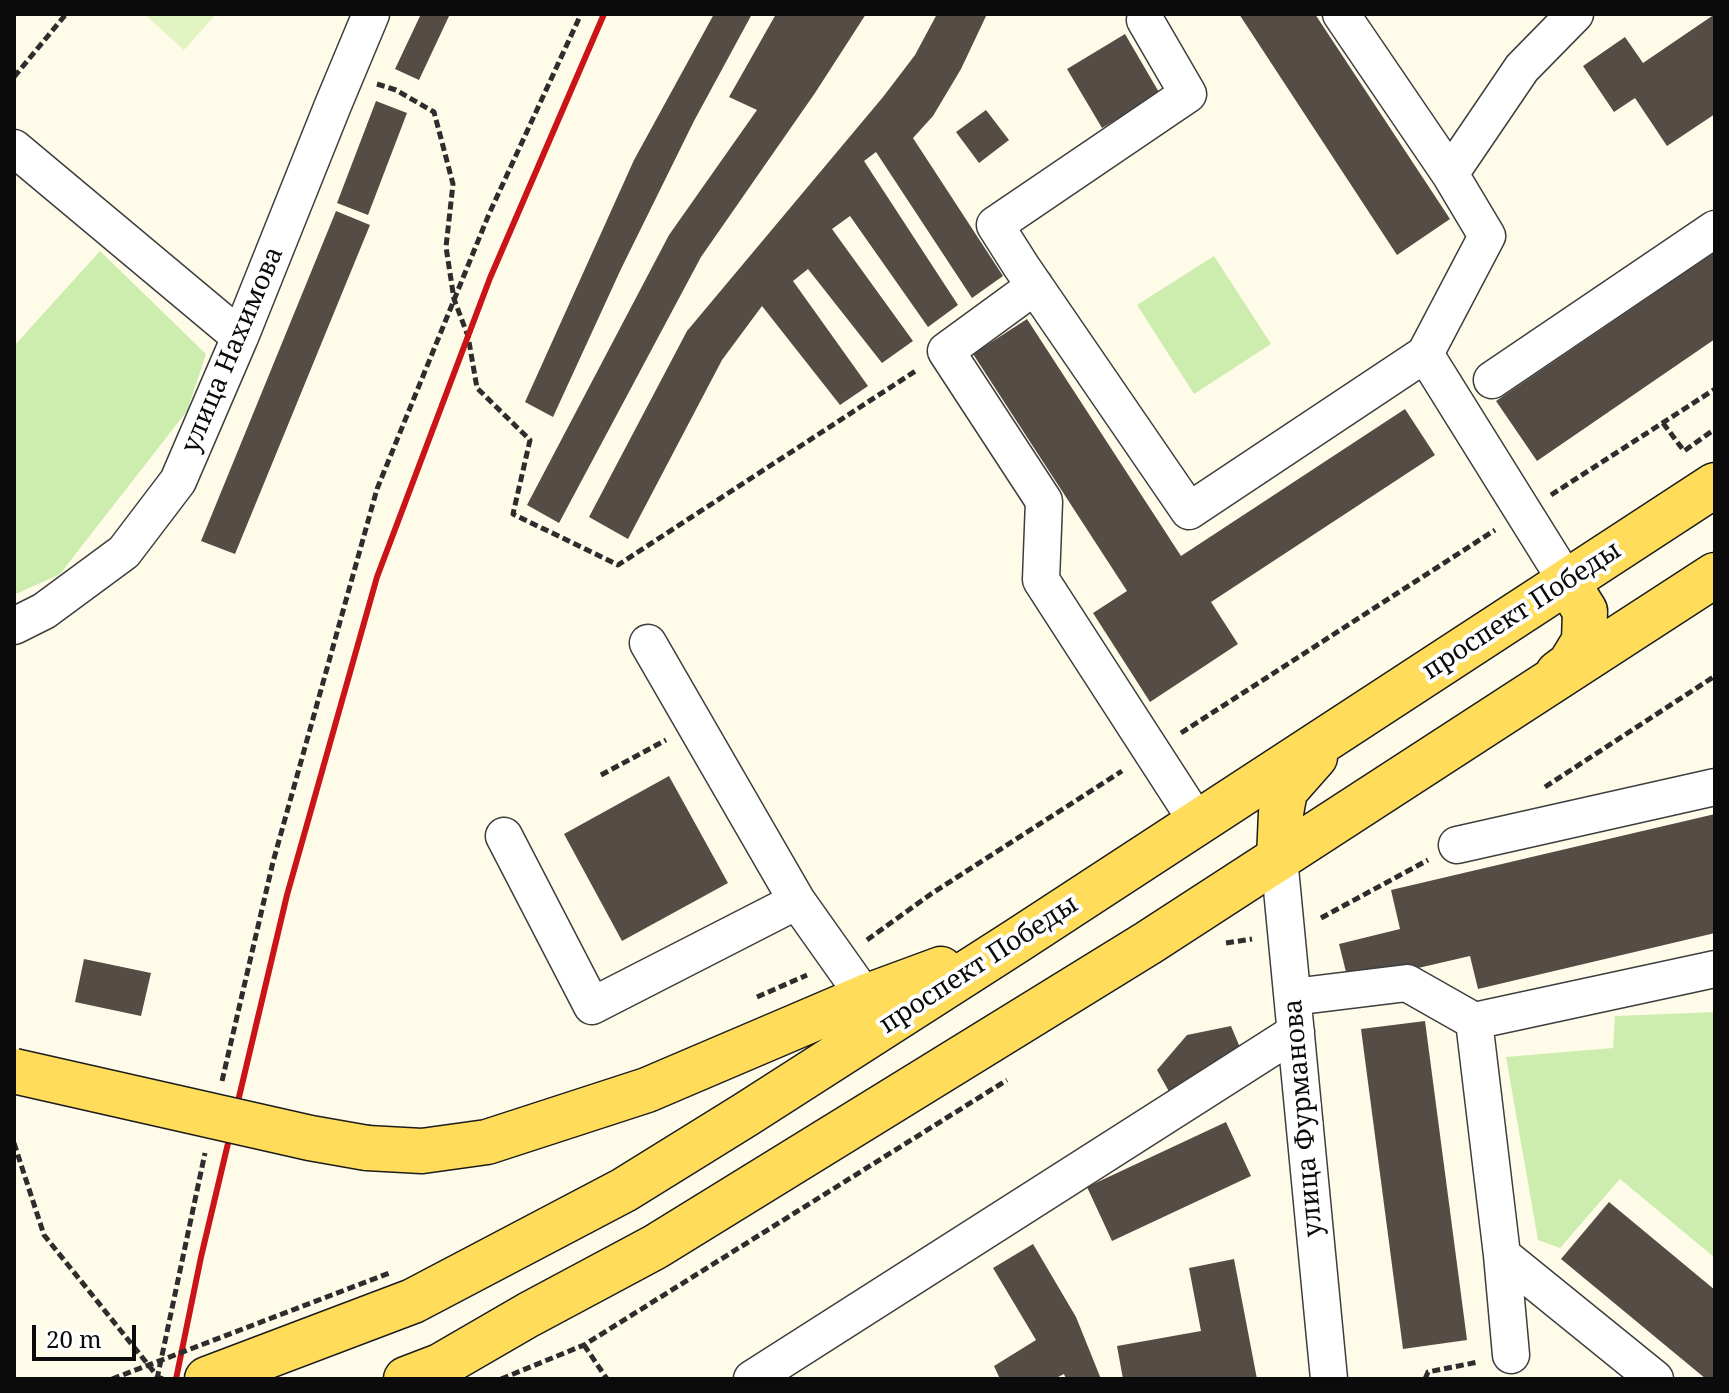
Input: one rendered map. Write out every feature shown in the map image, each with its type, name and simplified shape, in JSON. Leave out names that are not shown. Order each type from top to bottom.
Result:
[{"type":"main road","name":"проспект Победы","points":[[207,1379],[402,1286],[624,1190],[1018,940],[1715,485]]},
{"type":"main road","points":[[423,1372],[655,1247],[1148,943],[1715,575]]},
{"type":"main road","points":[[1518,703],[1570,664],[1584,641],[1585,611],[1567,582]]},
{"type":"main road","points":[[1279,858],[1285,791],[1338,732]]},
{"type":"main road","points":[[14,1071],[294,1135],[367,1148],[422,1151],[487,1142],[647,1090],[865,997],[1018,940]]},
{"type":"street","name":"улица Нахимова","points":[[14,626],[44,611],[124,552],[178,481],[371,14]]},
{"type":"street","points":[[1145,20],[1188,94],[995,225],[1189,511],[1425,354],[1487,236],[1450,174],[1341,14]]},
{"type":"street","points":[[1450,174],[1522,68],[1575,14]]},
{"type":"street","points":[[14,148],[240,337]]},
{"type":"street","points":[[1492,380],[1715,229]]},
{"type":"street","points":[[1035,286],[946,351],[1044,501],[1041,580],[1198,823]]},
{"type":"street","points":[[1425,354],[1567,582]]},
{"type":"street","points":[[648,643],[797,901],[865,997]]},
{"type":"street","points":[[1457,845],[1715,787]]},
{"type":"street","points":[[504,836],[592,1006],[797,901]]},
{"type":"street","name":"улица Фурманова","points":[[1279,858],[1329,1379]]},
{"type":"street","points":[[752,1379],[1294,1015],[1407,983],[1474,1021],[1715,969]]},
{"type":"street","points":[[1474,1021],[1511,1355]]},
{"type":"street","points":[[1502,1255],[1655,1379]]},
{"type":"path","points":[[14,77],[66,14]]},
{"type":"path","points":[[219,1092],[273,862],[377,489],[489,214],[581,14]]},
{"type":"path","points":[[346,74],[396,90],[434,112],[453,184],[446,247],[454,299],[468,336],[477,388],[530,440],[513,514],[618,565],[946,351]]},
{"type":"path","points":[[1663,423],[1684,451],[1715,429]]},
{"type":"path","points":[[601,775],[695,724]]},
{"type":"path","points":[[1215,949],[1228,941],[1287,937]]},
{"type":"path","points":[[501,1379],[584,1345],[1014,1076]]},
{"type":"path","points":[[159,1378],[208,1138]]},
{"type":"path","points":[[14,1143],[44,1235],[159,1378]]},
{"type":"path","points":[[112,1379],[402,1286]]},
{"type":"path","points":[[584,1345],[607,1379]]},
{"type":"path","points":[[1425,1379],[1428,1372],[1511,1355]]},
{"type":"green space","points":[[144,14],[216,14],[184,50]]},
{"type":"green space","points":[[100,251],[206,354],[187,411],[60,574],[14,595],[14,346]]},
{"type":"green space","points":[[1214,256],[1271,344],[1194,394],[1137,305]]},
{"type":"green space","points":[[1715,1012],[1715,1258],[1620,1179],[1560,1248],[1538,1240],[1506,1057],[1613,1048],[1615,1016]]},
{"type":"building","points":[[421,14],[450,14],[419,80],[395,69]]},
{"type":"building","points":[[714,14],[752,14],[694,121],[553,417],[525,402],[634,160]]},
{"type":"building","points":[[776,14],[866,14],[701,257],[559,523],[527,505],[669,235],[757,110],[729,97]]},
{"type":"building","points":[[937,14],[987,14],[961,69],[933,116],[913,138],[1003,276],[972,298],[876,152],[864,161],[958,305],[928,327],[850,216],[832,229],[913,341],[882,363],[808,269],[793,281],[868,386],[840,405],[762,306],[722,360],[628,539],[589,517],[687,331],[883,97],[915,55]]},
{"type":"building","points":[[1239,14],[1315,14],[1450,219],[1397,255]]},
{"type":"building","points":[[1715,14],[1715,114],[1667,146],[1635,98],[1614,112],[1583,66],[1625,37],[1643,63]]},
{"type":"building","points":[[1125,34],[1160,94],[1102,128],[1067,69]]},
{"type":"building","points":[[376,101],[407,113],[368,215],[337,203]]},
{"type":"building","points":[[986,110],[1009,140],[979,163],[956,132]]},
{"type":"building","points":[[336,211],[370,225],[235,554],[201,541]]},
{"type":"building","points":[[1715,252],[1715,339],[1537,461],[1496,401]]},
{"type":"building","points":[[1027,319],[1181,556],[1405,409],[1435,455],[1211,602],[1238,644],[1150,702],[1093,613],[1127,591],[973,354]]},
{"type":"building","points":[[669,776],[728,883],[622,941],[564,834]]},
{"type":"building","points":[[1715,814],[1715,933],[1478,989],[1470,956],[1349,984],[1339,944],[1400,929],[1391,890]]},
{"type":"building","points":[[84,959],[151,973],[141,1016],[75,1002]]},
{"type":"building","points":[[1425,1021],[1467,1340],[1403,1349],[1361,1029]]},
{"type":"building","points":[[1231,1026],[1244,1057],[1172,1097],[1157,1070],[1187,1035]]},
{"type":"building","points":[[1226,1122],[1251,1176],[1112,1241],[1087,1187]]},
{"type":"building","points":[[1609,1202],[1715,1290],[1715,1379],[1706,1379],[1561,1259]]},
{"type":"building","points":[[1033,1244],[1076,1317],[1101,1379],[1066,1379],[1064,1374],[1054,1379],[1000,1379],[994,1366],[1036,1340],[993,1268]]},
{"type":"building","points":[[1234,1259],[1257,1379],[1123,1379],[1117,1346],[1201,1331],[1189,1268]]},
{"type":"railway","points":[[176,1379],[201,1257],[287,895],[377,577],[490,278],[604,14]]}]
